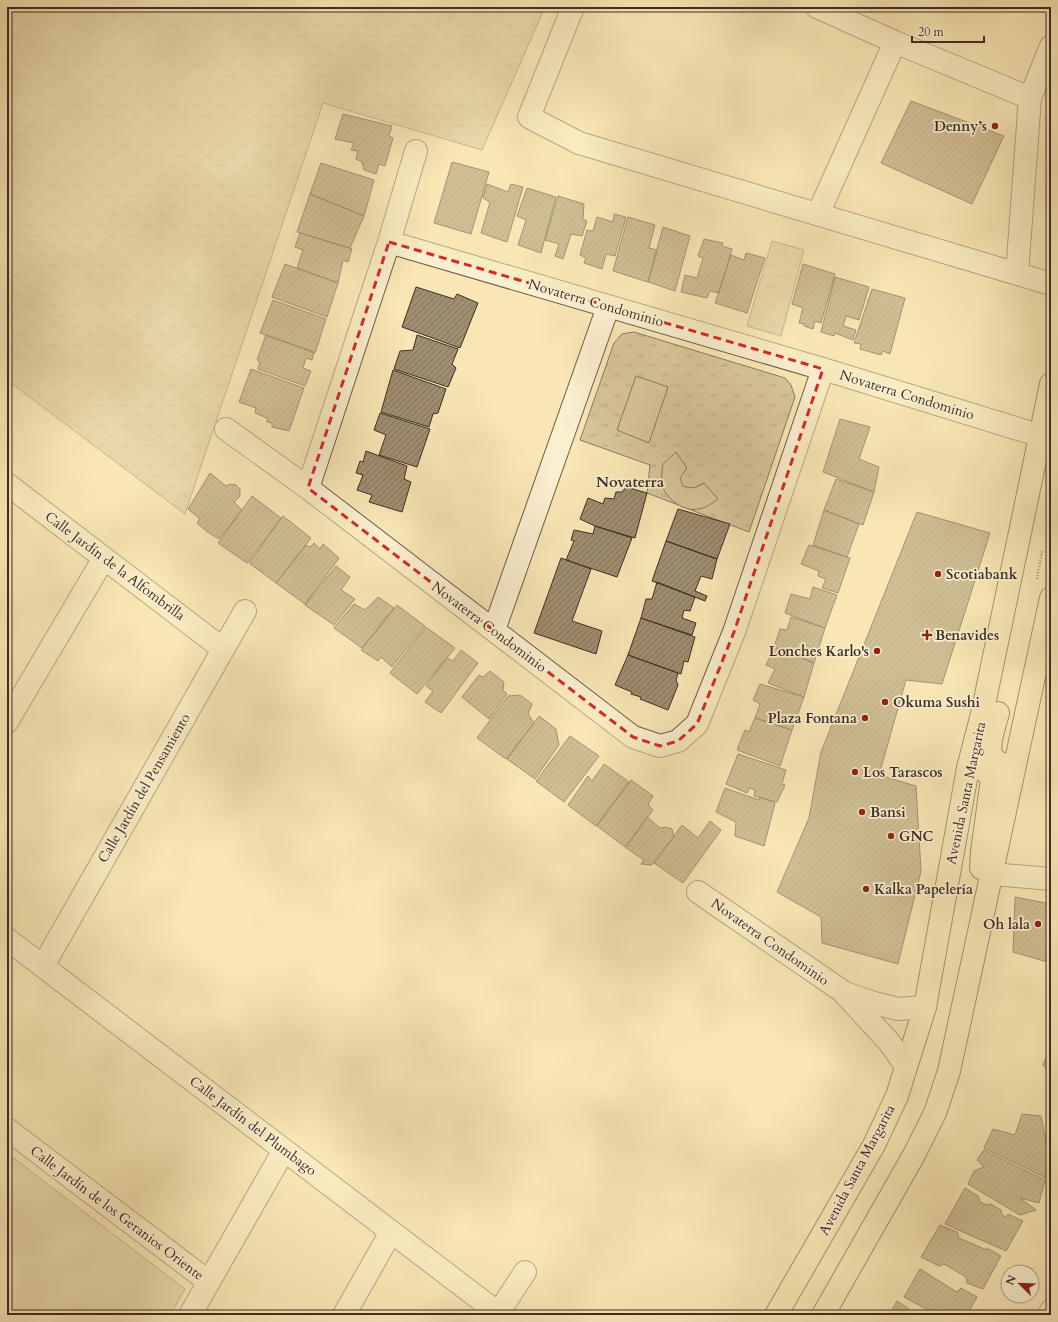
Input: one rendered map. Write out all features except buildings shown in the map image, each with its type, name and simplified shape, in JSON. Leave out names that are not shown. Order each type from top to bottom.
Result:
[{"type":"main road","name":"Avenida Santa Margarita","points":[[776,1315],[874,1145],[897,1096],[925,1007],[968,768],[982,714],[997,641],[1045,437],[1051,384]]},
{"type":"main road","points":[[823,1315],[914,1155],[935,1113],[949,1071],[1051,598]]},
{"type":"main road","points":[[997,641],[1002,659],[1003,678],[990,749],[992,758],[1004,765],[1014,768]]},
{"type":"main road","points":[[968,768],[978,767],[988,772],[992,779],[980,866],[981,876],[989,884]]},
{"type":"street","points":[[573,7],[529,117],[579,143],[1051,284]]},
{"type":"street","points":[[817,7],[895,42],[1030,98]]},
{"type":"street","points":[[818,214],[895,42]]},
{"type":"street","points":[[1017,274],[1030,98],[1047,74],[1051,46]]},
{"type":"street","points":[[308,488],[390,242],[416,151]]},
{"type":"street","name":"Novaterra Condominio","points":[[390,242],[823,369],[1045,437]]},
{"type":"street","points":[[494,630],[608,307]]},
{"type":"street","name":"Novaterra Condominio","points":[[226,429],[308,488],[633,737],[660,746],[678,740],[697,724],[734,632],[823,369]]},
{"type":"street","name":"Calle Jardín de la Alfombrilla","points":[[7,484],[223,649]]},
{"type":"street","points":[[7,722],[104,558]]},
{"type":"street","name":"Calle Jardín del Pensamiento","points":[[43,966],[245,611]]},
{"type":"street","points":[[989,884],[1051,879]]},
{"type":"street","name":"Novaterra Condominio","points":[[698,892],[842,991],[889,1042],[906,1066]]},
{"type":"street","name":"Calle Jardín del Plumbago","points":[[7,939],[498,1314]]},
{"type":"street","name":"Novaterra Condominio","points":[[842,991],[874,1003],[898,1009],[925,1007]]},
{"type":"street","name":"Calle Jardín de los Geranios Oriente","points":[[7,1129],[209,1282]]},
{"type":"street","points":[[190,1315],[284,1150]]},
{"type":"street","points":[[344,1315],[391,1232]]},
{"type":"street","points":[[498,1314],[524,1272]]},
{"type":"street","points":[[1049,1315],[1051,1311]]},
{"type":"highlighted area","points":[[389,242],[823,369],[734,632],[697,724],[678,741],[660,746],[633,737],[308,488]]},
{"type":"green space","points":[[7,7],[545,7],[482,150],[323,103],[185,514],[7,380]]},
{"type":"green space","points":[[772,241],[804,250],[781,336],[747,326]]},
{"type":"green space","points":[[634,332],[785,378],[791,385],[795,397],[749,532],[647,493],[650,465],[580,440],[614,343],[622,334]]},
{"type":"green space","points":[[636,376],[668,387],[649,443],[617,430]]},
{"type":"green space","points":[[676,452],[687,468],[680,478],[683,486],[694,488],[704,483],[718,499],[704,508],[692,509],[681,506],[670,499],[664,489],[662,471],[663,464]]},
{"type":"green space","points":[[7,1153],[185,1289],[170,1315],[7,1315]]},
{"type":"place","name":"Denny’s","points":[[995,126]]},
{"type":"place","name":"Scotiabank","points":[[938,574]]},
{"type":"place","name":"Benavides","points":[[927,635]]},
{"type":"place","name":"Lonches Karlo's","points":[[877,651]]},
{"type":"place","name":"Okuma Sushi","points":[[885,702]]},
{"type":"place","name":"Plaza Fontana","points":[[865,718]]},
{"type":"place","name":"Los Tarascos","points":[[855,772]]},
{"type":"place","name":"Bansi","points":[[862,812]]},
{"type":"place","name":"GNC","points":[[891,836]]},
{"type":"place","name":"Kalka Papelería","points":[[866,889]]},
{"type":"place","name":"Oh lala","points":[[1038,924]]},
{"type":"district","name":"Novaterra","points":[[630,482]]}]
